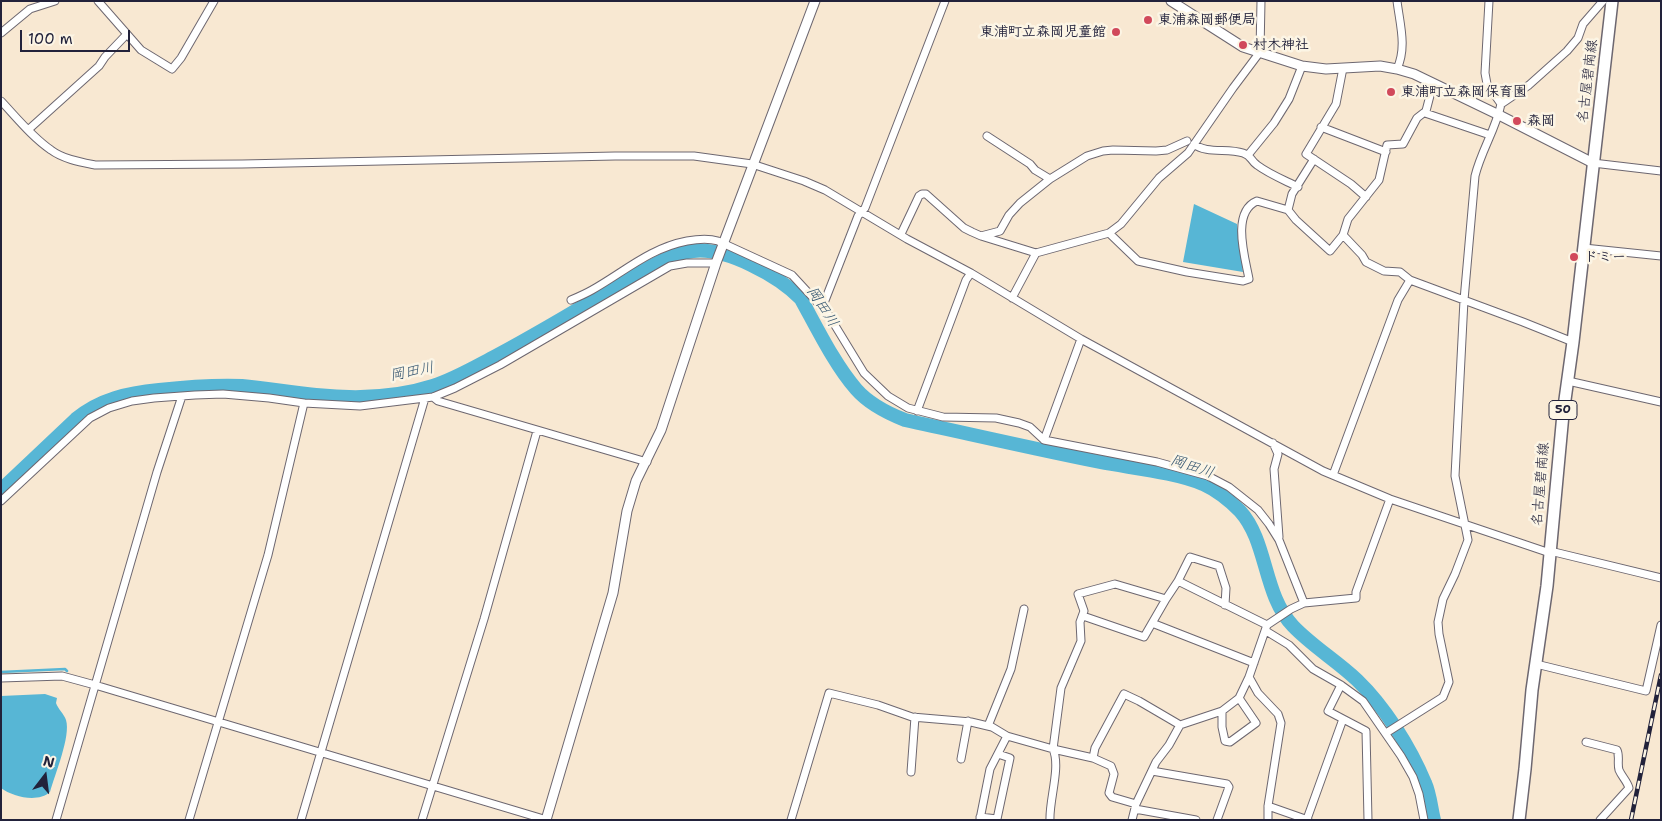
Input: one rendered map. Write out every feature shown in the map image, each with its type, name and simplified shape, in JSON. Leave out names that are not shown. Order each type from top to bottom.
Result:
[{"type":"main road","name":"名古屋碧南線","points":[[1519,820],[1550,552],[1563,414],[1612,1]]},
{"type":"street","points":[[1,32],[30,9],[55,1]]},
{"type":"street","points":[[98,1],[142,50],[172,69],[181,58],[214,1]]},
{"type":"street","points":[[1,678],[62,676],[547,820],[613,593],[627,511],[636,481],[647,462],[661,430],[716,263],[815,1]]},
{"type":"street","points":[[821,306],[824,303],[858,216],[865,208],[945,1]]},
{"type":"street","points":[[1171,1],[1243,47],[1302,66],[1326,69],[1380,66],[1414,74],[1499,114],[1593,163],[1661,171]]},
{"type":"street","points":[[902,234],[919,196],[924,194],[964,228],[982,236],[1036,252],[1109,233],[1121,224],[1159,178],[1188,153],[1260,52],[1261,1]]},
{"type":"street","points":[[1396,69],[1402,59],[1403,41],[1397,1]]},
{"type":"street","points":[[1489,1],[1485,73],[1487,84],[1501,104]]},
{"type":"street","points":[[1386,732],[1443,697],[1449,682],[1438,634],[1438,622],[1443,599],[1468,540],[1455,476],[1464,300],[1479,162],[1499,114],[1501,104],[1529,85],[1567,51],[1578,38],[1583,24],[1603,1]]},
{"type":"street","points":[[28,130],[99,66],[127,34]]},
{"type":"street","points":[[1248,155],[1274,123],[1288,99],[1302,66]]},
{"type":"street","points":[[1343,68],[1336,104],[1306,154],[1351,184],[1366,197]]},
{"type":"street","points":[[1109,233],[1138,262],[1243,281],[1249,279],[1242,222],[1245,211],[1250,204],[1257,201],[1288,210],[1296,220],[1330,251],[1343,235],[1348,219],[1379,180],[1388,145],[1403,144],[1417,118],[1425,113],[1429,105],[1433,84]]},
{"type":"street","points":[[1,101],[28,130],[52,151],[79,162],[95,165],[242,164],[615,156],[694,156],[752,164],[813,185],[971,273],[1081,339],[1323,471],[1364,490],[1550,552],[1661,578]]},
{"type":"street","points":[[1425,113],[1490,135]]},
{"type":"street","points":[[1321,127],[1386,152]]},
{"type":"street","points":[[987,136],[1050,178]]},
{"type":"street","points":[[982,236],[1000,231],[1009,215],[1020,202],[1050,178],[1082,159],[1103,151],[1167,150],[1187,141]]},
{"type":"street","points":[[1194,144],[1199,148],[1232,150],[1251,156],[1256,164],[1298,187]]},
{"type":"street","points":[[1288,210],[1292,194],[1314,159]]},
{"type":"street","points":[[1343,235],[1366,262],[1384,272],[1400,272],[1410,280],[1573,342]]},
{"type":"street","points":[[570,300],[592,290],[641,258],[665,247],[698,239],[711,239],[792,274],[835,323],[858,365],[872,382],[899,403],[917,411],[955,418],[996,418],[1019,423],[1030,427],[1044,440],[1157,462],[1208,476],[1229,487],[1258,510],[1279,540],[1304,604]]},
{"type":"street","points":[[1584,248],[1661,256]]},
{"type":"street","points":[[1012,298],[1036,252]]},
{"type":"street","points":[[1,501],[90,418],[109,408],[132,401],[154,398],[223,394],[304,403],[360,406],[433,397],[500,365],[670,266],[687,263],[716,263]]},
{"type":"street","points":[[917,411],[971,273]]},
{"type":"street","points":[[1333,475],[1398,300],[1410,280]]},
{"type":"street","points":[[1044,440],[1081,339]]},
{"type":"street","points":[[1568,381],[1661,402]]},
{"type":"street","points":[[56,820],[157,472],[182,396]]},
{"type":"street","points":[[433,397],[438,401],[647,462]]},
{"type":"street","points":[[301,820],[319,752],[425,398]]},
{"type":"street","points":[[189,820],[268,555],[304,403]]},
{"type":"street","points":[[422,820],[484,619],[537,431]]},
{"type":"street","points":[[1274,443],[1278,454],[1274,469],[1279,540]]},
{"type":"street","points":[[1132,820],[1135,806],[1156,762],[1169,745],[1180,725],[1222,711],[1239,698],[1267,628],[1274,621],[1291,609],[1304,604],[1356,598],[1356,592],[1390,499]]},
{"type":"street","points":[[1083,616],[1144,637],[1178,581],[1190,557],[1220,566],[1226,588],[1225,606]]},
{"type":"street","points":[[1178,581],[1267,628],[1313,669],[1363,701],[1402,756],[1413,777],[1419,794],[1424,820]]},
{"type":"street","points":[[1050,820],[1054,783],[1055,754],[1053,749],[1061,688],[1081,641],[1080,622],[1084,612],[1078,594],[1115,584],[1166,599]]},
{"type":"street","points":[[988,726],[1011,669],[1024,610]]},
{"type":"street","points":[[1152,623],[1254,663]]},
{"type":"street","points":[[1536,664],[1646,691],[1661,625]]},
{"type":"street","points":[[1249,677],[1258,693],[1278,714],[1281,723],[1268,806],[1268,820]]},
{"type":"street","points":[[1341,686],[1328,711],[1366,731],[1368,820]]},
{"type":"street","points":[[792,820],[829,693],[878,705],[915,717],[968,722],[988,726],[1007,736],[1093,758],[1110,766],[1114,774],[1109,793],[1112,797],[1135,806],[1196,820]]},
{"type":"street","points":[[1093,758],[1095,748],[1124,694],[1180,725]]},
{"type":"street","points":[[1222,711],[1225,740],[1230,742],[1256,723],[1239,698]]},
{"type":"street","points":[[911,772],[915,717]]},
{"type":"street","points":[[1268,806],[1308,819],[1343,719]]},
{"type":"street","points":[[960,759],[968,722]]},
{"type":"street","points":[[998,754],[1010,758],[998,819],[980,818],[990,769],[1007,736]]},
{"type":"street","points":[[1586,742],[1619,752],[1619,769],[1629,788],[1600,820]]},
{"type":"street","points":[[1152,771],[1227,784],[1229,787],[1217,820]]},
{"type":"water","points":[[1194,204],[1237,224],[1243,272],[1183,262]]},
{"type":"water","points":[[45,694],[57,698],[56,703],[66,720],[66,735],[62,755],[50,792],[39,797],[26,798],[1,788],[1,696]]},
{"type":"waterway","name":"岡田川","points":[[1,490],[76,419],[95,406],[115,398],[148,391],[211,386],[242,386],[345,397],[390,395],[419,390],[441,383],[473,368],[540,332],[661,261],[693,251],[721,254],[736,258],[766,273],[801,299],[848,379],[856,389],[879,408],[905,420],[1100,462],[1179,476],[1203,484],[1227,500],[1240,511],[1256,538],[1270,584],[1283,613],[1300,633],[1357,680],[1377,702],[1396,728],[1425,783],[1434,820]]},
{"type":"waterway","points":[[1,672],[65,669],[67,671]]},
{"type":"railway","points":[[1631,820],[1661,675]]},
{"type":"place","name":"東浦森岡郵便局","points":[[1148,20]]},
{"type":"place","name":"東浦町立森岡児童館","points":[[1116,32]]},
{"type":"place","name":"村木神社","points":[[1243,45]]},
{"type":"place","name":"東浦町立森岡保育園","points":[[1391,92]]},
{"type":"place","name":"森岡","points":[[1517,121]]},
{"type":"place","name":"ドミー","points":[[1574,257]]}]
